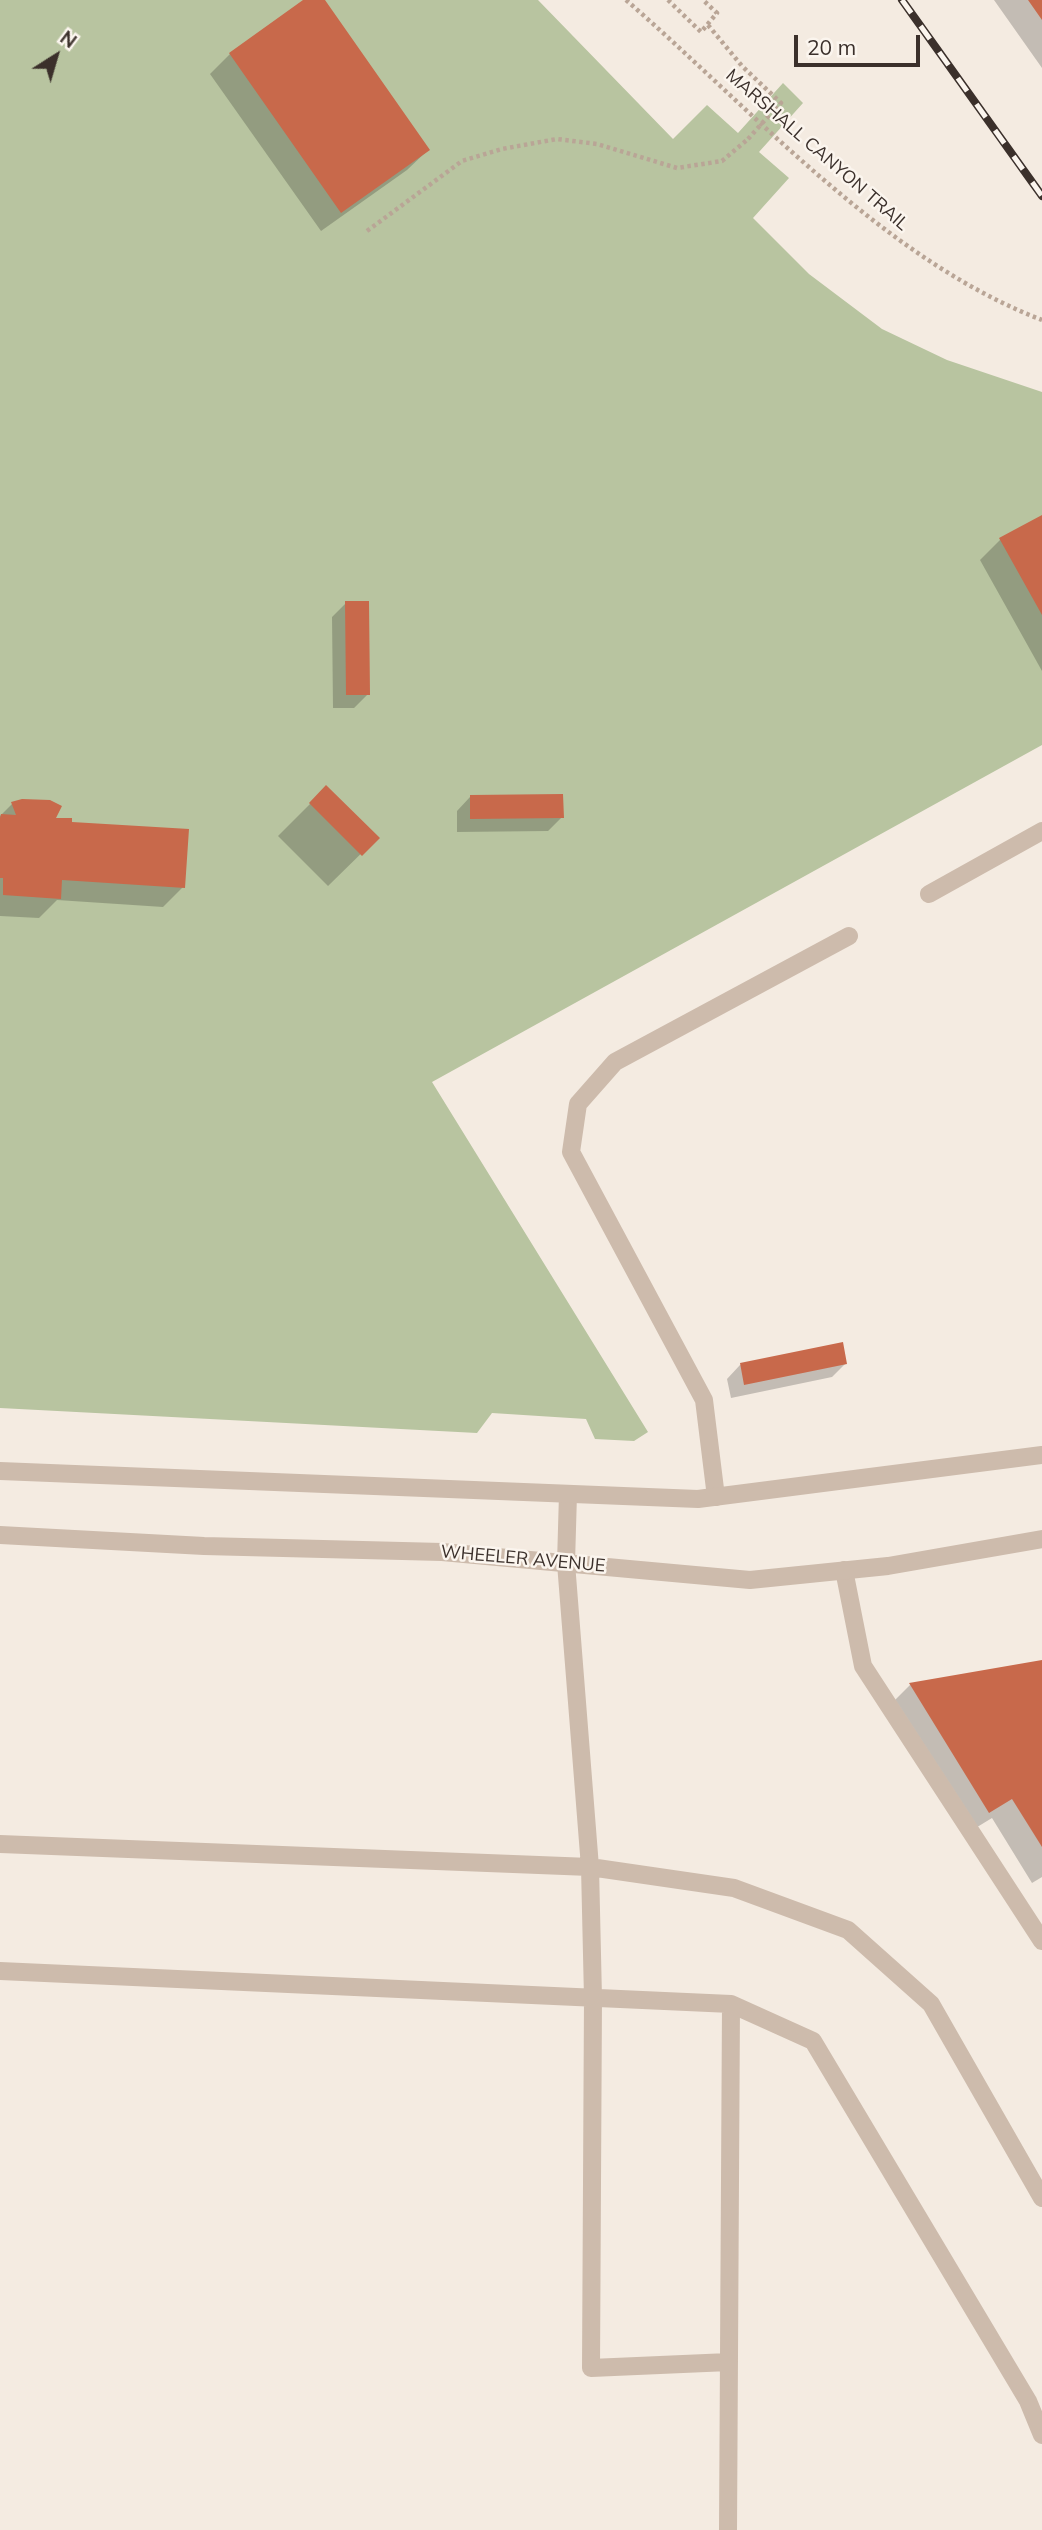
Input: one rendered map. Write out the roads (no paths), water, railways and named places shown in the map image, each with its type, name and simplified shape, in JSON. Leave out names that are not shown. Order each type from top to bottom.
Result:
[{"type":"street","points":[[929,894],[1042,831]]},
{"type":"street","points":[[716,1497],[704,1400],[571,1152],[578,1104],[615,1062],[849,936]]},
{"type":"street","points":[[0,1471],[698,1499],[1042,1455]]},
{"type":"street","points":[[568,1494],[566,1563],[590,1867],[593,1997],[590,2368],[729,2362]]},
{"type":"street","name":"WHEELER AVENUE","points":[[0,1535],[204,1546],[442,1552],[750,1580],[888,1566],[1042,1539]]},
{"type":"street","points":[[845,1570],[863,1666],[1042,1941]]},
{"type":"street","points":[[0,1844],[590,1867],[734,1888],[848,1930],[931,2004],[1042,2198]]},
{"type":"street","points":[[0,1971],[731,2004],[813,2041],[1028,2401],[1042,2435]]},
{"type":"street","points":[[728,2530],[731,2004]]},
{"type":"railway","points":[[902,0],[1042,196]]}]
